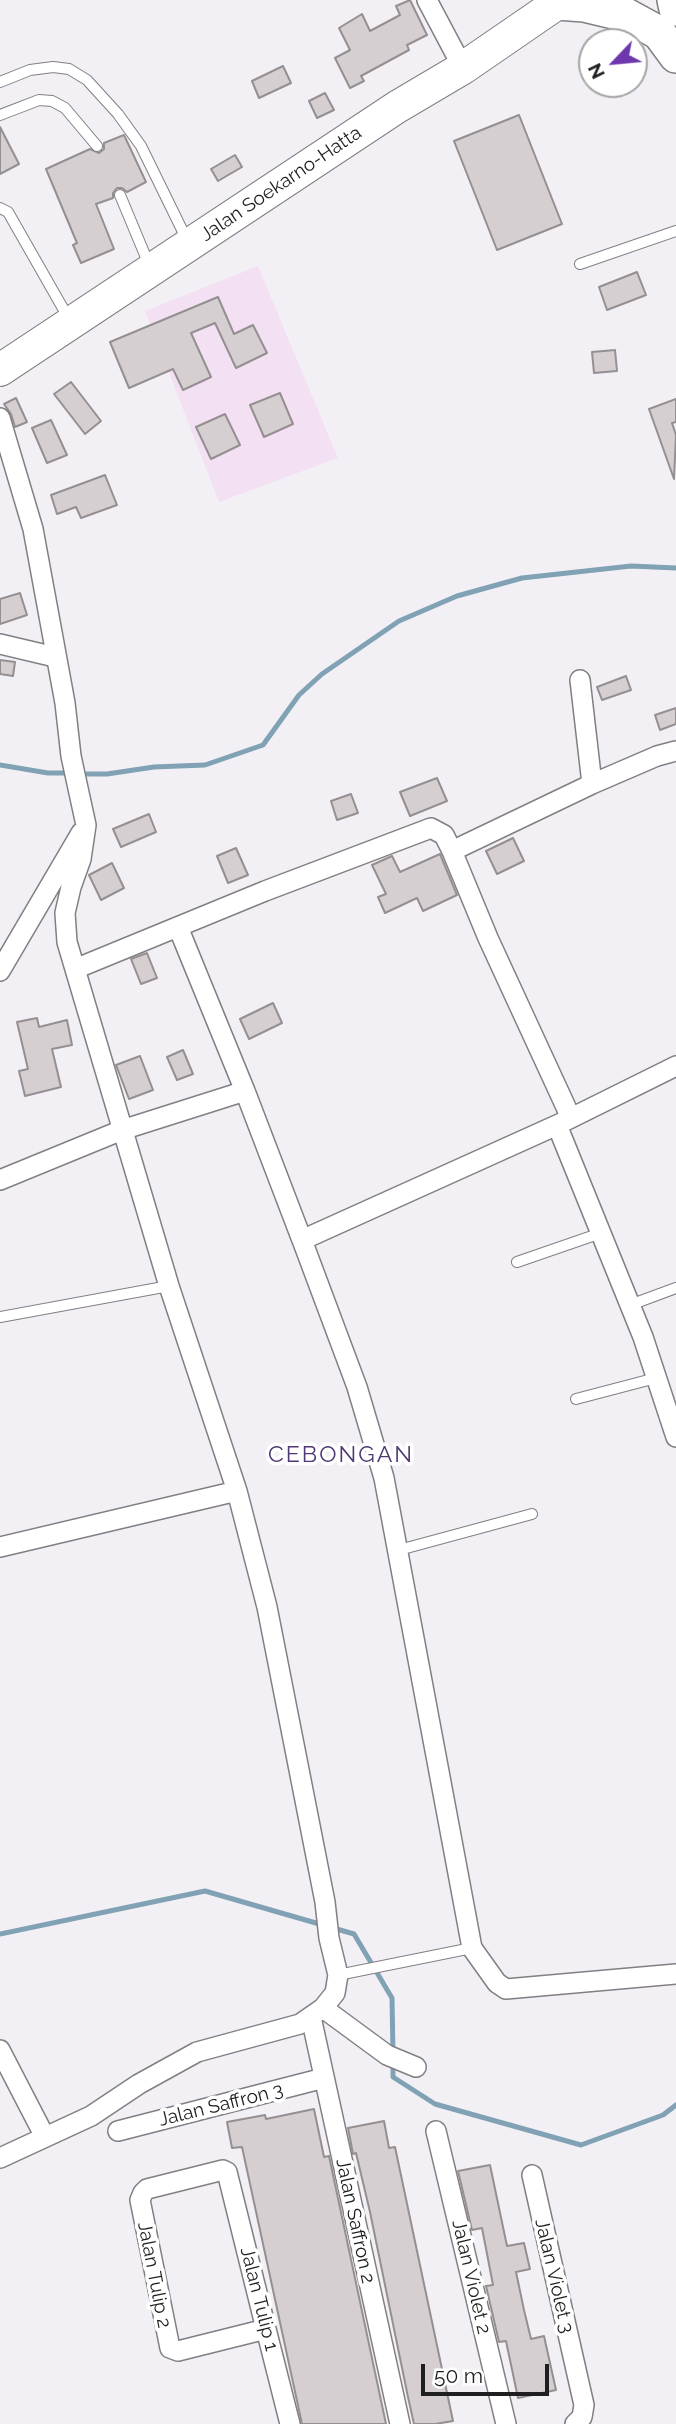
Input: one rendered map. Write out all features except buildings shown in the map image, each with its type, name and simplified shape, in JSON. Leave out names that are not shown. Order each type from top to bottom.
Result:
[{"type":"highway","points":[[674,0],[676,9]]},
{"type":"highway","points":[[560,1],[626,15],[646,24],[659,33],[676,56]]},
{"type":"main road","name":"Jalan Soekarno-Hatta","points":[[1,367],[71,324],[397,107],[463,68],[560,1]]},
{"type":"street","points":[[427,0],[463,68]]},
{"type":"street","points":[[0,418],[33,528],[65,703],[71,756],[86,825],[82,859],[65,913],[67,942],[169,1286],[237,1491],[267,1607],[338,1975],[335,1993],[317,2012],[297,2025],[189,2056],[139,2084],[92,2116],[0,2158]]},
{"type":"street","points":[[0,645],[55,657]]},
{"type":"street","points":[[580,680],[592,784]]},
{"type":"street","points":[[452,851],[592,784],[657,756],[676,751]]},
{"type":"street","points":[[0,971],[86,825]]},
{"type":"street","points":[[75,969],[432,828],[444,835],[564,1121],[601,1233],[630,1305],[676,1437]]},
{"type":"street","points":[[178,927],[245,1091],[357,1387],[384,1478],[472,1948],[497,1983],[506,1989],[676,1974]]},
{"type":"street","points":[[302,1240],[564,1121],[676,1066]]},
{"type":"street","points":[[0,1180],[122,1130],[245,1091]]},
{"type":"street","points":[[0,1547],[237,1491]]},
{"type":"street","points":[[317,2012],[402,2061]]},
{"type":"street","name":"Jalan Saffron 2","points":[[317,2012],[324,2078],[400,2424]]},
{"type":"street","points":[[0,2050],[44,2137]]},
{"type":"street","name":"Jalan Saffron 3","points":[[118,2131],[324,2078]]},
{"type":"street","name":"Jalan Violet 2","points":[[436,2131],[506,2424]]},
{"type":"street","name":"Jalan Tulip 2","points":[[228,2174],[223,2170],[147,2189],[140,2197],[168,2345],[178,2351],[267,2329]]},
{"type":"street","name":"Jalan Tulip 1","points":[[228,2174],[289,2424]]},
{"type":"street","name":"Jalan Violet 3","points":[[532,2175],[584,2405],[579,2420]]},
{"type":"lane","points":[[0,82],[30,69],[53,67],[69,69],[87,80],[118,114],[141,146],[189,245]]},
{"type":"lane","points":[[0,116],[39,100],[52,101],[65,108],[97,146]]},
{"type":"lane","points":[[120,195],[151,271]]},
{"type":"lane","points":[[0,208],[8,212],[71,324]]},
{"type":"lane","points":[[580,264],[676,231]]},
{"type":"lane","points":[[517,1262],[601,1233]]},
{"type":"lane","points":[[0,1317],[169,1286]]},
{"type":"lane","points":[[630,1305],[676,1288]]},
{"type":"lane","points":[[576,1399],[656,1378]]},
{"type":"lane","points":[[399,1550],[532,1514]]},
{"type":"lane","points":[[338,1975],[472,1948]]},
{"type":"shaded area","points":[[258,266],[338,458],[219,502],[145,311]]},
{"type":"waterway","points":[[80,774],[205,765],[263,745],[299,695],[322,674],[399,621],[457,596],[522,578],[631,566],[676,568]]},
{"type":"waterway","points":[[0,765],[48,773],[70,773]]},
{"type":"waterway","points":[[0,1934],[205,1891],[354,1934],[392,1998],[393,2054]]},
{"type":"waterway","points":[[393,2063],[393,2077],[435,2104],[581,2145],[663,2115],[676,2105]]},
{"type":"district","name":"CEBONGAN","points":[[341,1455]]}]
